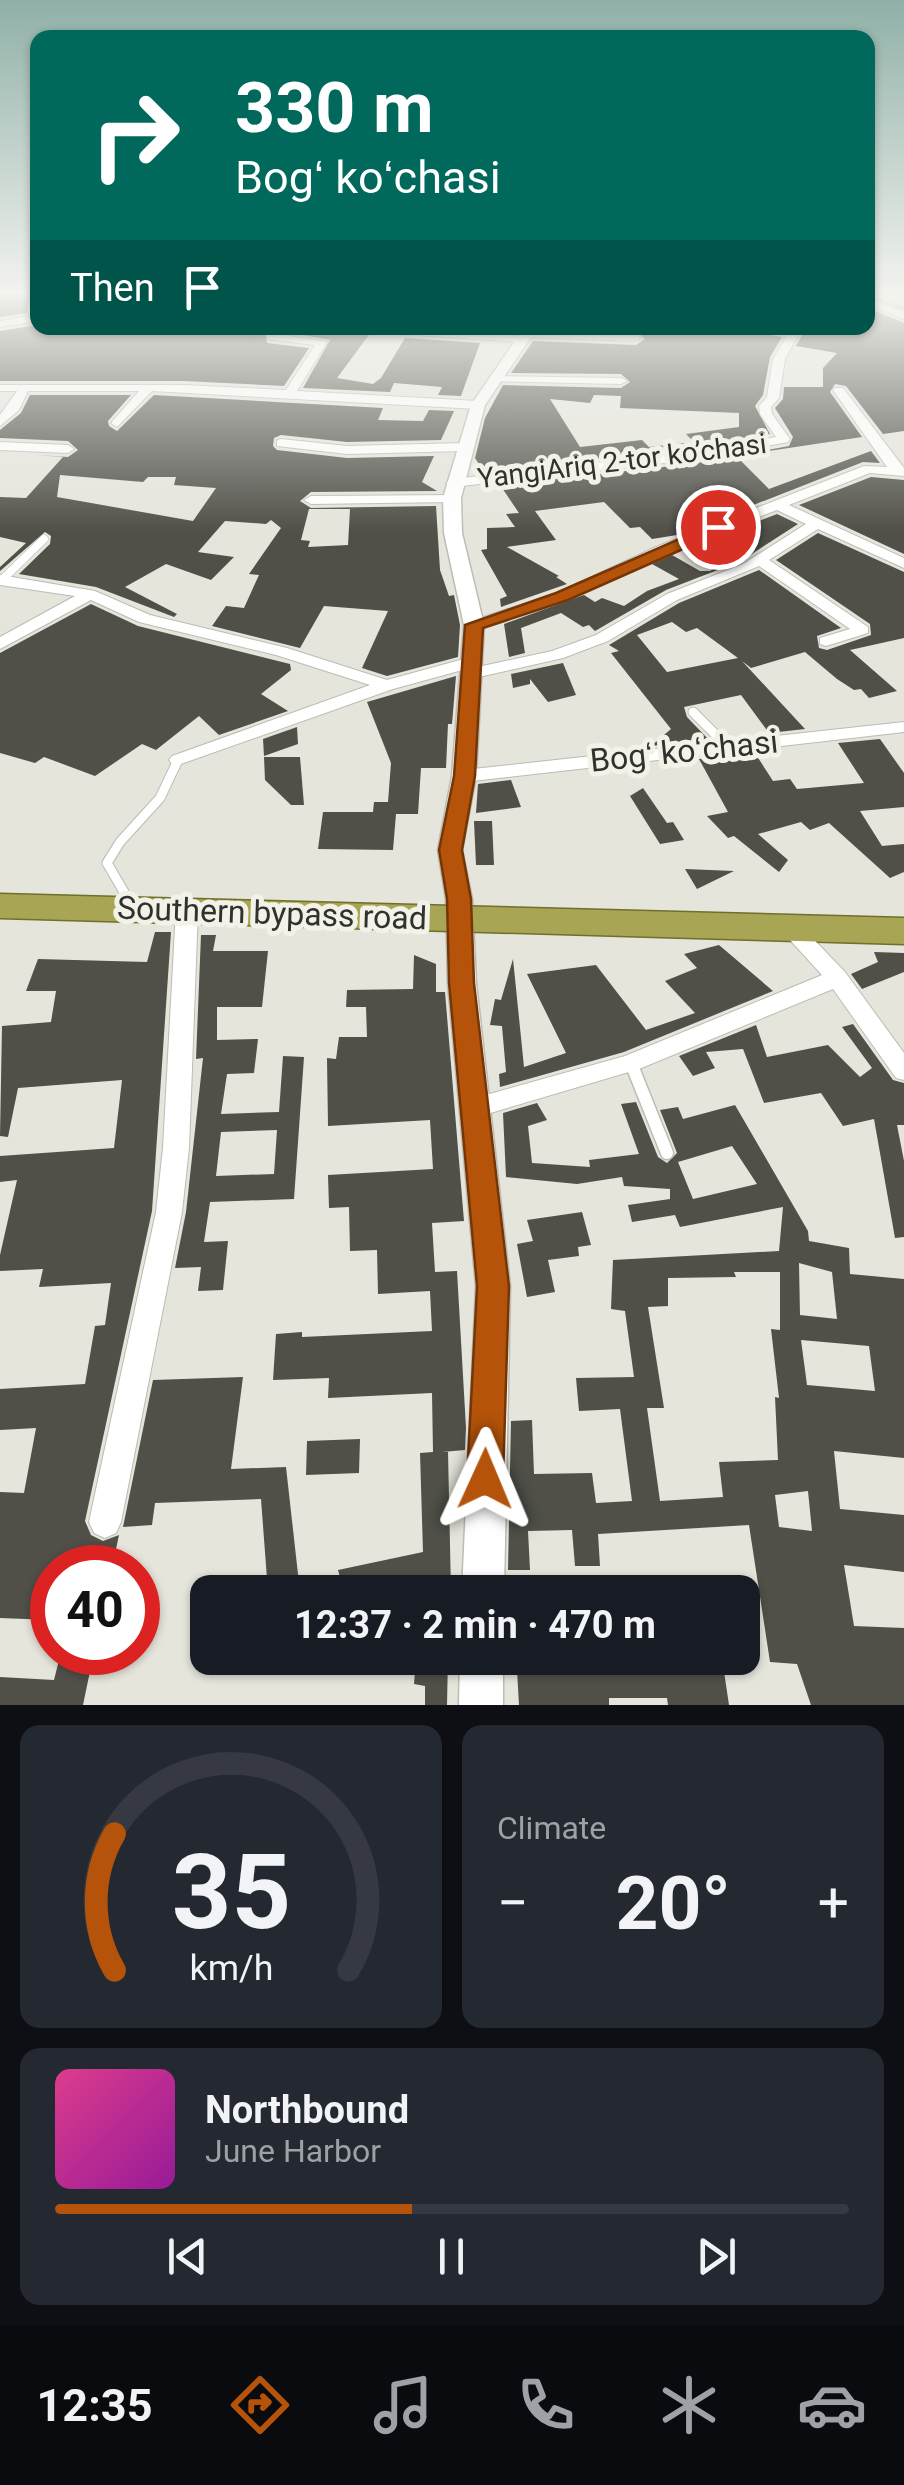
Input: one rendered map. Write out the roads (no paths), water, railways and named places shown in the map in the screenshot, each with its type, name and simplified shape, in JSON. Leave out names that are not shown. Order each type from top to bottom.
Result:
[{"type":"highway","name":"Southern bypass road","points":[[0,889],[904,931]]},
{"type":"highway","name":"Southern bypass road","points":[[0,906],[904,913]]},
{"type":"street","points":[[290,393],[303,373]]},
{"type":"street","points":[[484,1575],[493,1286],[450,850],[464,776],[474,625],[453,533],[452,490],[478,406],[498,373]]},
{"type":"street","name":"YangiАriq 2-tor koʼchasi","points":[[452,490],[784,439],[766,414],[777,373]]},
{"type":"street","points":[[494,379],[621,381]]},
{"type":"street","points":[[0,422],[25,386]]},
{"type":"street","points":[[0,388],[290,393],[478,406]]},
{"type":"street","points":[[117,423],[149,388]]},
{"type":"street","points":[[839,390],[900,471]]},
{"type":"street","points":[[280,443],[347,450],[464,446]]},
{"type":"street","points":[[0,446],[68,449]]},
{"type":"street","points":[[474,625],[562,596],[776,504],[868,470],[900,471]]},
{"type":"street","points":[[311,500],[452,490]]},
{"type":"street","points":[[776,504],[904,564]]},
{"type":"street","points":[[178,760],[387,685],[556,655],[602,638],[672,597],[760,560],[817,523]]},
{"type":"street","points":[[760,560],[862,630],[826,640]]},
{"type":"street","points":[[1,580],[90,594],[144,618],[281,651],[387,685]]},
{"type":"street","points":[[0,644],[90,594]]},
{"type":"street","name":"Bogʻ koʻchasi","points":[[464,776],[904,727]]},
{"type":"street","points":[[105,1522],[168,1212],[176,1148],[187,909]]},
{"type":"street","points":[[790,928],[836,978],[904,1071]]},
{"type":"street","points":[[477,1107],[630,1063],[836,978]]},
{"type":"street","points":[[481,1705],[482,1675]]},
{"type":"lane","points":[[1,580],[44,539]]},
{"type":"lane","points":[[692,712],[726,746]]},
{"type":"lane","points":[[124,892],[107,862],[114,845],[169,787],[171,766],[178,760]]},
{"type":"lane","points":[[630,1063],[667,1153]]}]
